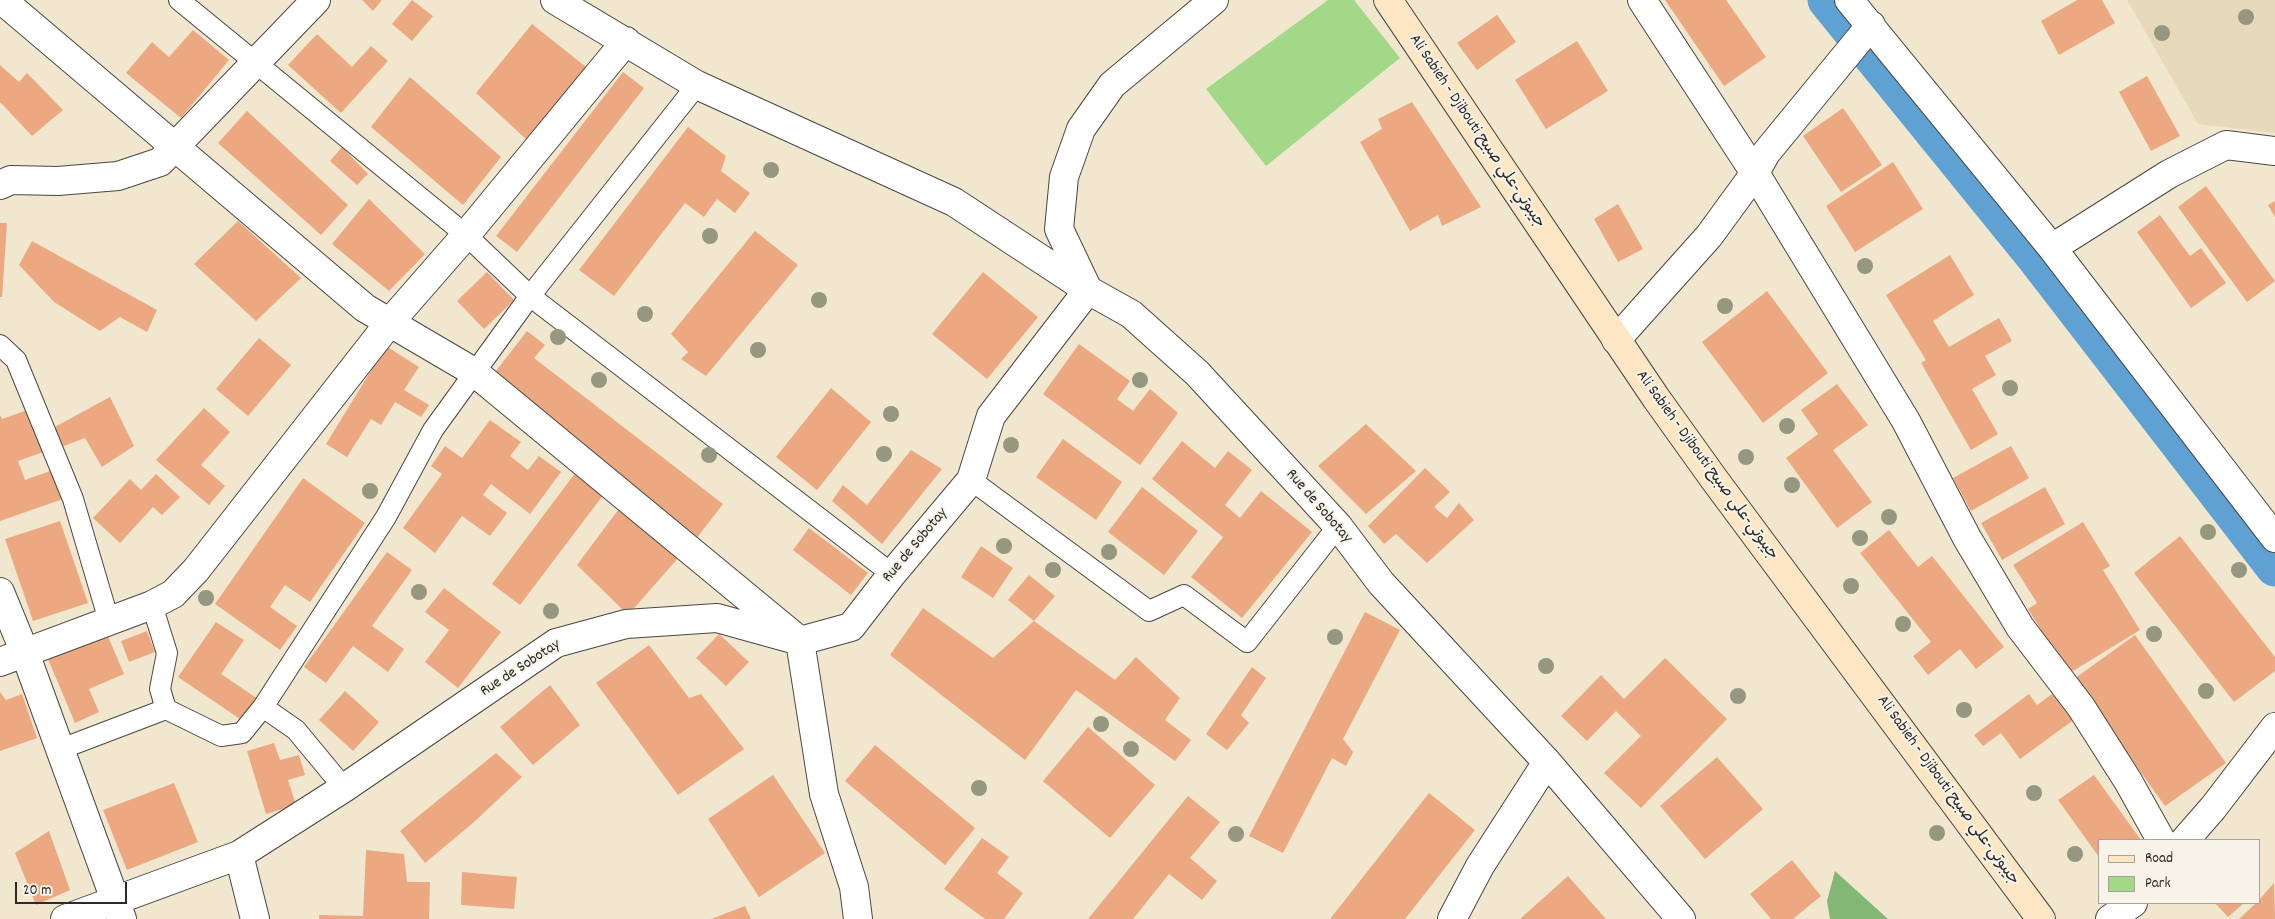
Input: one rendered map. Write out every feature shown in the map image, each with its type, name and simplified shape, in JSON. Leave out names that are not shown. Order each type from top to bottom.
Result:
[{"type":"main road","name":"Ali Sabieh - Djibouti جيبوتي-علي صبيح","points":[[1388,0],[1616,340],[1719,486],[2041,919]]},
{"type":"street","points":[[2,0],[365,308],[474,372],[800,641],[824,794],[854,887],[858,919]]},
{"type":"street","points":[[0,185],[12,180],[58,181],[118,176],[160,162],[316,0]]},
{"type":"street","points":[[555,0],[697,85],[954,202],[1088,290]]},
{"type":"street","points":[[1088,290],[1059,229],[1064,177],[1081,129],[1112,86],[1214,0]]},
{"type":"street","points":[[1642,0],[1755,173],[1906,422],[1967,538],[2020,627],[2081,707],[2128,781],[2160,839]]},
{"type":"street","points":[[1849,0],[2052,248],[2275,538]]},
{"type":"street","points":[[1616,340],[1709,236],[1755,173],[1766,153],[1871,25]]},
{"type":"street","points":[[12,657],[152,605],[173,594],[196,570],[390,322],[466,235],[626,41]]},
{"type":"street","points":[[2052,248],[2169,174],[2226,145],[2275,151]]},
{"type":"street","name":"Rue de Sobotay","points":[[65,919],[119,910],[239,854],[344,788],[556,642],[626,624],[717,618],[800,641],[851,627],[892,574],[971,480],[991,416],[1088,290],[1131,314],[1197,373],[1338,526],[1381,583],[1547,762],[1681,919]]},
{"type":"street","points":[[0,592],[12,657],[61,749],[119,910]]},
{"type":"street","points":[[2186,839],[2213,808],[2275,727]]},
{"type":"street","points":[[1452,919],[1480,866],[1547,762]]},
{"type":"street","points":[[239,854],[255,919]]},
{"type":"street","points":[[2110,919],[2132,904]]},
{"type":"lane","points":[[179,0],[466,235],[530,296],[892,574]]},
{"type":"lane","points":[[61,749],[166,709],[221,736],[242,733],[263,707],[386,517],[433,430],[530,296],[697,85]]},
{"type":"lane","points":[[0,345],[16,360],[73,499],[109,621]]},
{"type":"lane","points":[[971,480],[1149,611],[1184,595],[1247,642],[1338,526]]},
{"type":"lane","points":[[152,605],[167,653],[160,689],[166,709]]},
{"type":"lane","points":[[263,707],[296,730],[344,788]]},
{"type":"shaded area","points":[[2127,0],[2275,0],[2275,133],[2198,124]]},
{"type":"green space","points":[[1328,0],[1354,0],[1400,58],[1266,166],[1206,89]]},
{"type":"green space","points":[[1835,871],[1888,919],[1830,919],[1827,901]]},
{"type":"building","points":[[362,0],[382,0],[373,11]]},
{"type":"building","points":[[412,0],[433,16],[412,41],[392,24]]},
{"type":"building","points":[[1665,0],[1726,0],[1766,57],[1724,86]]},
{"type":"building","points":[[2077,0],[2102,0],[2115,23],[2059,55],[2041,21]]},
{"type":"building","points":[[1497,15],[1516,42],[1477,70],[1457,43]]},
{"type":"building","points":[[532,24],[586,67],[527,140],[476,93]]},
{"type":"building","points":[[193,30],[229,60],[181,118],[126,73],[152,42],[169,57]]},
{"type":"building","points":[[317,34],[352,67],[371,46],[388,61],[341,113],[288,65]]},
{"type":"building","points":[[1577,41],[1608,91],[1546,129],[1515,80]]},
{"type":"building","points":[[0,65],[19,82],[27,73],[63,110],[32,136],[0,102]]},
{"type":"building","points":[[623,72],[644,88],[517,252],[496,236]]},
{"type":"building","points":[[2147,76],[2180,136],[2151,151],[2119,92]]},
{"type":"building","points":[[410,77],[501,157],[463,205],[371,127]]},
{"type":"building","points":[[1412,102],[1481,207],[1442,226],[1438,215],[1410,231],[1360,142],[1382,129],[1378,119]]},
{"type":"building","points":[[1843,108],[1882,165],[1841,192],[1803,136]]},
{"type":"building","points":[[247,111],[348,205],[321,235],[218,143]]},
{"type":"building","points":[[688,127],[726,156],[721,171],[750,193],[735,213],[717,199],[704,217],[685,203],[614,296],[579,270]]},
{"type":"building","points":[[342,147],[368,174],[357,185],[330,161]]},
{"type":"building","points":[[1893,162],[1923,209],[1855,252],[1826,206]]},
{"type":"building","points":[[2206,186],[2275,281],[2247,302],[2178,207]]},
{"type":"building","points":[[369,199],[425,254],[389,291],[332,244]]},
{"type":"building","points":[[2275,201],[2275,217],[2268,205]]},
{"type":"building","points":[[1618,204],[1643,249],[1618,262],[1594,219]]},
{"type":"building","points":[[2160,215],[2190,256],[2201,248],[2226,283],[2191,308],[2137,232]]},
{"type":"building","points":[[238,221],[301,278],[256,321],[194,264]]},
{"type":"building","points":[[0,223],[7,223],[2,297],[0,297]]},
{"type":"building","points":[[755,231],[798,265],[706,376],[681,359],[688,352],[671,334]]},
{"type":"building","points":[[32,241],[157,310],[147,332],[120,317],[100,331],[54,302],[19,265]]},
{"type":"building","points":[[1950,255],[1974,295],[1933,321],[1949,347],[1999,318],[2012,341],[1985,356],[1996,375],[1972,389],[1998,434],[1971,450],[1921,363],[1926,360],[1886,295]]},
{"type":"building","points":[[487,272],[514,300],[484,329],[457,301]]},
{"type":"building","points":[[983,272],[1038,317],[987,379],[932,334]]},
{"type":"building","points":[[1767,291],[1828,373],[1763,423],[1702,342]]},
{"type":"building","points":[[527,331],[545,345],[534,358],[723,504],[696,539],[489,380]]},
{"type":"building","points":[[259,338],[291,365],[248,416],[216,389]]},
{"type":"building","points":[[1079,344],[1130,381],[1117,399],[1133,411],[1150,389],[1178,413],[1140,465],[1043,394]]},
{"type":"building","points":[[386,346],[419,367],[404,390],[429,405],[421,417],[395,402],[381,425],[371,419],[347,457],[326,444]]},
{"type":"building","points":[[1837,384],[1868,425],[1833,450],[1872,502],[1837,528],[1786,458],[1818,434],[1801,410]]},
{"type":"building","points":[[831,388],[871,422],[817,490],[776,457]]},
{"type":"building","points":[[110,397],[134,446],[102,467],[85,438],[61,447],[53,428]]},
{"type":"building","points":[[204,408],[230,432],[201,465],[225,486],[209,505],[156,460]]},
{"type":"building","points":[[30,409],[46,451],[18,461],[25,480],[53,470],[63,499],[0,521],[0,415],[2,419]]},
{"type":"building","points":[[490,420],[521,442],[510,456],[528,470],[539,456],[561,472],[530,514],[491,484],[483,495],[507,513],[490,536],[462,516],[435,553],[403,528],[442,474],[431,466],[445,446],[462,458]]},
{"type":"building","points":[[1366,424],[1416,471],[1366,514],[1318,466]]},
{"type":"building","points":[[1063,439],[1122,482],[1096,520],[1036,477]]},
{"type":"building","points":[[1182,441],[1215,468],[1228,451],[1252,470],[1225,505],[1240,518],[1261,491],[1312,532],[1242,618],[1191,577],[1223,537],[1152,479]]},
{"type":"building","points":[[2011,446],[2029,478],[1971,511],[1953,478]]},
{"type":"building","points":[[911,450],[942,469],[882,544],[832,501],[843,485],[867,505]]},
{"type":"building","points":[[1425,468],[1450,492],[1434,507],[1447,518],[1459,503],[1474,520],[1427,563],[1396,534],[1384,544],[1368,526]]},
{"type":"building","points":[[576,472],[604,494],[520,605],[492,584]]},
{"type":"building","points":[[156,474],[180,497],[162,515],[153,507],[120,543],[93,518],[130,479],[141,490]]},
{"type":"building","points":[[303,478],[365,523],[310,602],[285,585],[270,607],[297,626],[280,650],[215,604]]},
{"type":"building","points":[[1142,487],[1198,531],[1164,575],[1108,532]]},
{"type":"building","points":[[2045,487],[2065,524],[2002,560],[1981,523]]},
{"type":"building","points":[[618,510],[679,557],[628,615],[577,565]]},
{"type":"building","points":[[60,521],[88,603],[33,621],[5,539]]},
{"type":"building","points":[[2083,522],[2110,566],[2103,570],[2140,630],[2068,674],[2028,609],[2037,603],[2013,565]]},
{"type":"building","points":[[809,528],[868,573],[851,595],[793,550]]},
{"type":"building","points":[[1889,530],[1918,567],[1932,556],[2004,647],[1976,669],[1960,649],[1928,675],[1913,656],[1931,642],[1860,553]]},
{"type":"building","points":[[2180,536],[2275,657],[2275,671],[2234,702],[2134,573]]},
{"type":"building","points":[[981,546],[1013,568],[993,598],[961,577]]},
{"type":"building","points":[[387,552],[412,570],[372,626],[404,649],[388,672],[353,646],[326,683],[304,667]]},
{"type":"building","points":[[1029,575],[1055,596],[1034,621],[1008,600]]},
{"type":"building","points":[[444,588],[501,632],[458,688],[425,662],[449,630],[425,612]]},
{"type":"building","points":[[923,608],[993,658],[1034,621],[1115,680],[1136,657],[1180,698],[1165,720],[1191,740],[1175,761],[1076,690],[1025,760],[890,655]]},
{"type":"building","points":[[1365,612],[1400,630],[1343,739],[1353,752],[1346,766],[1332,758],[1283,853],[1249,836]]},
{"type":"building","points":[[216,622],[244,640],[221,674],[258,699],[243,721],[178,677]]},
{"type":"building","points":[[147,631],[155,652],[129,662],[121,641]]},
{"type":"building","points":[[107,634],[124,674],[89,689],[99,712],[75,723],[48,659]]},
{"type":"building","points":[[719,634],[749,662],[726,686],[696,658]]},
{"type":"building","points":[[2135,635],[2226,763],[2165,806],[2074,679]]},
{"type":"building","points":[[649,645],[689,698],[701,694],[744,749],[678,795],[596,683]]},
{"type":"building","points":[[1665,658],[1727,719],[1641,808],[1604,773],[1641,736],[1616,711],[1587,741],[1561,716],[1601,675],[1624,699]]},
{"type":"building","points":[[1252,667],[1266,678],[1241,715],[1249,723],[1227,750],[1206,734]]},
{"type":"building","points":[[550,685],[580,725],[533,765],[500,727]]},
{"type":"building","points":[[2059,689],[2079,716],[2020,759],[2001,733],[1983,746],[1974,735],[2029,694],[2037,705]]},
{"type":"building","points":[[345,691],[379,722],[353,751],[319,720]]},
{"type":"building","points":[[0,692],[6,700],[22,694],[37,738],[0,751]]},
{"type":"building","points":[[1088,727],[1155,785],[1110,838],[1043,781]]},
{"type":"building","points":[[274,743],[280,760],[299,755],[305,775],[288,780],[296,805],[266,814],[247,751]]},
{"type":"building","points":[[875,745],[975,828],[945,865],[845,781]]},
{"type":"building","points":[[496,753],[522,777],[474,822],[425,863],[400,831]]},
{"type":"building","points":[[1717,757],[1763,809],[1705,859],[1660,806]]},
{"type":"building","points":[[773,775],[825,853],[759,897],[708,819]]},
{"type":"building","points":[[2094,775],[2140,839],[2098,839],[2098,856],[2058,800]]},
{"type":"building","points":[[174,783],[198,842],[127,870],[103,810]]},
{"type":"building","points":[[1429,793],[1475,830],[1405,919],[1330,919]]},
{"type":"building","points":[[1188,796],[1220,822],[1190,858],[1217,881],[1202,900],[1169,874],[1133,919],[1088,919]]},
{"type":"building","points":[[49,831],[70,890],[36,905],[15,853]]},
{"type":"building","points":[[982,838],[1009,857],[997,873],[1023,893],[1004,919],[985,919],[944,889]]},
{"type":"building","points":[[366,850],[404,854],[407,882],[430,882],[429,919],[319,919],[319,915],[363,916]]},
{"type":"building","points":[[1792,860],[1821,896],[1793,919],[1771,919],[1750,894]]},
{"type":"building","points":[[462,872],[517,877],[514,909],[461,905]]},
{"type":"building","points":[[1568,876],[1606,919],[1520,919]]},
{"type":"building","points":[[2274,883],[2275,919],[2239,919],[2255,904],[2260,904],[2260,899]]},
{"type":"building","points":[[2216,904],[2243,904],[2228,917]]},
{"type":"building","points":[[745,906],[751,919],[711,919]]},
{"type":"waterway","points":[[1827,0],[2038,260],[2275,567]]}]
